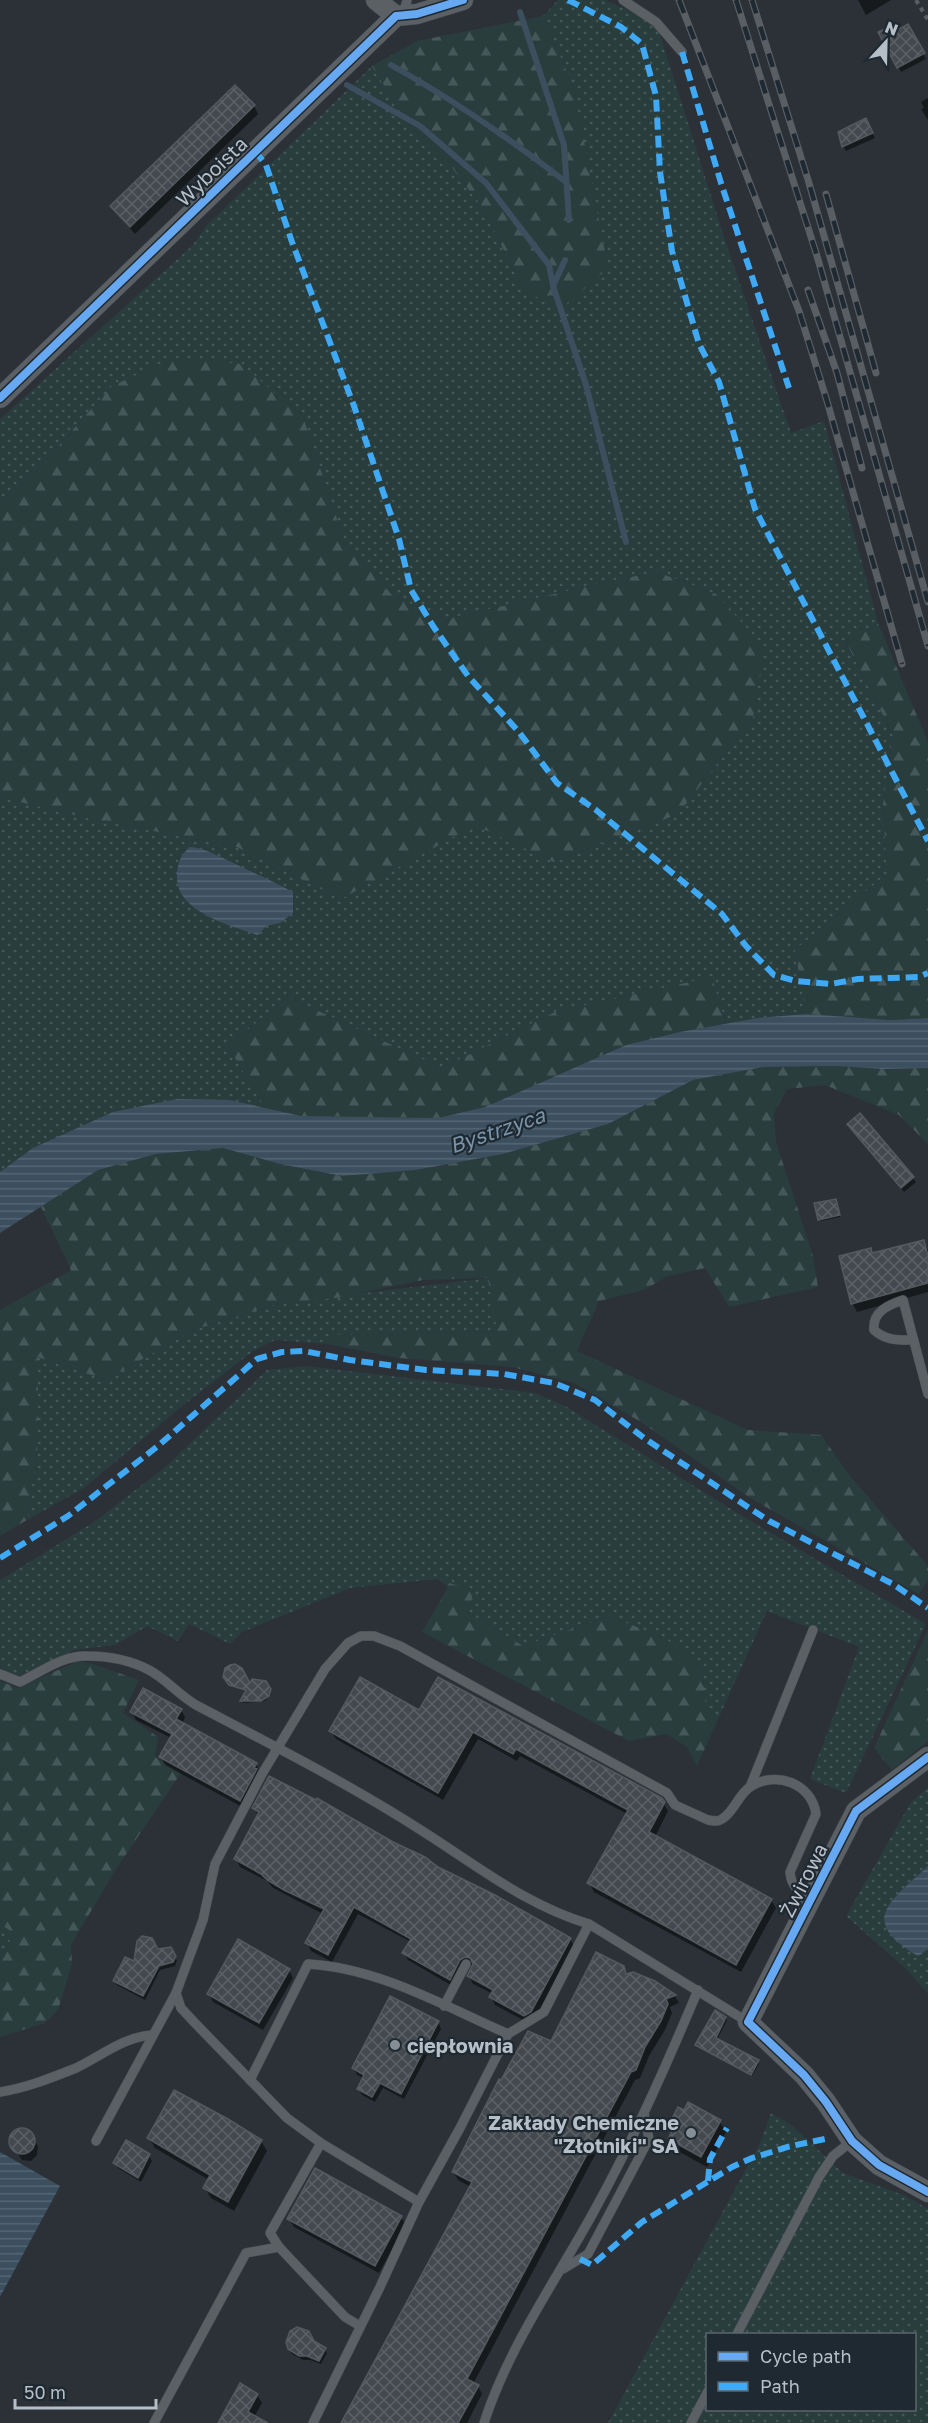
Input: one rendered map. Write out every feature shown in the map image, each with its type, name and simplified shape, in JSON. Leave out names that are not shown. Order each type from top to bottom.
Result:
[{"type":"street","points":[[376,0],[417,14],[463,0]]},
{"type":"street","name":"Wyboista","points":[[0,398],[402,10]]},
{"type":"street","name":"Żwirowa","points":[[748,2022],[856,1811],[928,1757]]},
{"type":"street","points":[[748,2022],[804,2075],[826,2102],[852,2141],[879,2165],[928,2193]]},
{"type":"lane","points":[[623,0],[656,22],[682,52]]},
{"type":"lane","points":[[913,1340],[894,1340],[880,1335],[874,1330],[873,1322],[879,1312],[903,1300],[928,1394]]},
{"type":"lane","points":[[96,2141],[176,1993],[203,1920],[215,1864],[278,1748],[325,1670],[337,1653],[348,1643],[362,1636],[374,1636],[400,1646],[571,1738],[667,1793],[675,1805],[714,1821],[723,1819],[750,1787],[813,1630]]},
{"type":"lane","points":[[0,1674],[20,1682],[73,1656],[118,1659],[149,1670],[191,1702],[330,1776],[418,1828],[538,1905],[562,1916],[589,1924],[748,2022]]},
{"type":"lane","points":[[750,1787],[761,1782],[783,1780],[794,1783],[810,1797],[816,1814],[790,1872],[791,1882],[796,1889],[811,1899]]},
{"type":"lane","points":[[313,2423],[419,2202],[508,2034],[543,2012],[589,1924]]},
{"type":"lane","points":[[250,2080],[308,1964],[390,1981],[508,2034]]},
{"type":"lane","points":[[444,2006],[466,1964]]},
{"type":"lane","points":[[484,2423],[495,2389],[530,2320],[614,2175],[698,1990]]},
{"type":"lane","points":[[176,1993],[181,2008],[287,2118],[321,2143],[419,2202]]},
{"type":"lane","points":[[0,2092],[23,2088],[76,2068],[139,2036],[153,2035]]},
{"type":"lane","points":[[561,2270],[588,2254],[649,2139],[644,2113]]},
{"type":"lane","points":[[737,2333],[819,2176],[833,2156],[852,2141]]},
{"type":"lane","points":[[321,2143],[270,2234],[279,2247],[345,2317],[360,2326]]},
{"type":"lane","points":[[154,2423],[246,2253],[279,2247]]},
{"type":"lane","points":[[691,2423],[706,2395]]},
{"type":"path","points":[[916,0],[928,21]]},
{"type":"green space","points":[[558,0],[605,0],[656,22],[725,240],[791,433],[824,421],[878,623],[845,641],[893,735],[883,804],[887,874],[795,950],[806,1014],[726,1024],[712,978],[555,1012],[442,1068],[288,997],[228,1046],[265,1108],[230,1100],[33,1148],[0,1172],[0,797],[91,819],[237,847],[341,899],[475,824],[554,862],[678,814],[753,718],[716,594],[657,572],[446,619],[393,596],[345,543],[304,420],[112,386],[26,482],[0,499],[0,419],[192,246],[207,225],[372,66],[410,127],[444,157],[485,211],[522,288],[574,89],[543,16]]},
{"type":"green space","points":[[543,16],[574,89],[608,268],[559,311],[522,288],[485,211],[444,157],[410,127],[372,66],[417,41]]},
{"type":"green space","points":[[173,358],[242,364],[304,420],[345,543],[393,596],[446,619],[657,572],[716,594],[764,647],[753,718],[678,814],[554,862],[475,825],[341,899],[237,847],[91,819],[0,797],[0,499],[26,482],[112,386]]},
{"type":"green space","points":[[878,623],[928,742],[928,1018],[891,1020],[806,1014],[795,950],[887,874],[883,804],[893,735],[845,640]]},
{"type":"green space","points":[[712,977],[726,1024],[626,1045],[485,1107],[438,1118],[301,1116],[265,1108],[228,1046],[288,997],[442,1068],[555,1012]]},
{"type":"green space","points":[[835,1066],[883,1069],[928,1068],[928,1144],[899,1115],[825,1085],[787,1089],[774,1113],[776,1142],[813,1256],[818,1287],[729,1307],[705,1268],[668,1276],[644,1290],[599,1301],[577,1351],[748,1430],[821,1435],[850,1476],[928,1566],[928,1580],[919,1594],[750,1498],[641,1422],[574,1383],[512,1367],[399,1358],[327,1344],[330,1335],[497,1331],[488,1278],[423,1280],[336,1298],[281,1303],[193,1330],[106,1380],[38,1357],[38,1444],[27,1520],[0,1536],[0,1310],[71,1270],[41,1207],[98,1170],[156,1154],[223,1148],[280,1164],[342,1176],[416,1170],[503,1154],[608,1124],[693,1080],[763,1067]]},
{"type":"green space","points":[[489,1278],[498,1331],[331,1335],[327,1344],[275,1340],[253,1351],[181,1407],[84,1488],[27,1520],[38,1444],[38,1357],[106,1380],[193,1330],[281,1303]]},
{"type":"green space","points":[[306,1366],[535,1393],[565,1406],[744,1517],[926,1624],[846,1793],[810,1779],[859,1647],[767,1611],[719,1717],[706,1711],[702,1666],[610,1616],[523,1646],[467,1612],[473,1591],[437,1579],[350,1588],[242,1632],[230,1644],[189,1624],[178,1641],[147,1626],[115,1645],[74,1650],[19,1676],[0,1668],[0,1580],[94,1522],[164,1468],[267,1370]]},
{"type":"green space","points":[[437,1579],[474,1591],[467,1612],[523,1646],[610,1616],[666,1639],[702,1666],[706,1710],[719,1717],[697,1766],[687,1747],[666,1734],[629,1741],[422,1632],[448,1587]]},
{"type":"green space","points":[[928,1630],[928,1741],[892,1770],[874,1748]]},
{"type":"green space","points":[[78,1661],[139,1680],[123,1713],[158,1737],[155,1757],[181,1773],[114,1872],[71,1945],[72,1964],[58,2010],[45,2023],[0,2037],[0,1959],[14,1933],[0,1924],[0,1681],[18,1688]]},
{"type":"green space","points":[[928,1788],[928,1994],[906,1969],[846,1916],[911,1802]]},
{"type":"green space","points":[[0,1924],[14,1933],[0,1959]]},
{"type":"green space","points":[[771,2113],[790,2124],[843,2173],[906,2196],[928,2209],[928,2423],[608,2423],[761,2141]]},
{"type":"water","points":[[190,847],[209,852],[293,892],[293,913],[280,923],[266,926],[258,935],[220,922],[194,908],[179,888],[177,876],[180,860]]},
{"type":"water","name":"Bystrzyca","points":[[806,1014],[891,1020],[928,1018],[928,1068],[763,1067],[693,1080],[608,1124],[503,1154],[416,1170],[342,1176],[280,1164],[223,1148],[156,1154],[98,1170],[0,1233],[0,1172],[33,1148],[113,1112],[177,1099],[230,1100],[301,1116],[438,1118],[485,1107],[626,1045],[680,1032],[758,1018]]},
{"type":"water","points":[[928,1866],[928,1949],[918,1956],[899,1943],[889,1932],[885,1921],[886,1911],[892,1900]]},
{"type":"water","points":[[0,2152],[60,2186],[0,2297]]},
{"type":"building","points":[[908,24],[925,53],[897,68],[878,32],[893,25],[896,31]]},
{"type":"building","points":[[235,85],[255,105],[130,227],[110,206]]},
{"type":"building","points":[[866,118],[873,133],[842,147],[838,132]]},
{"type":"building","points":[[860,1113],[914,1177],[901,1188],[847,1124]]},
{"type":"building","points":[[836,1199],[840,1215],[818,1220],[814,1203]]},
{"type":"building","points":[[924,1240],[928,1256],[928,1283],[851,1304],[839,1256],[871,1248],[872,1253]]},
{"type":"building","points":[[235,1664],[242,1668],[250,1683],[252,1679],[266,1681],[271,1689],[269,1696],[261,1701],[240,1701],[246,1690],[229,1685],[223,1677],[225,1668]]},
{"type":"building","points":[[360,1677],[419,1710],[438,1677],[662,1798],[665,1802],[649,1832],[772,1899],[736,1965],[587,1883],[628,1810],[516,1749],[513,1754],[473,1732],[438,1793],[329,1731]]},
{"type":"building","points":[[143,1688],[182,1709],[176,1719],[257,1763],[254,1768],[257,1769],[240,1801],[159,1757],[172,1734],[130,1712]]},
{"type":"building","points":[[269,1776],[316,1800],[317,1798],[393,1842],[425,1857],[438,1867],[495,1895],[571,1938],[531,2012],[524,2016],[489,1997],[493,1990],[467,1976],[473,1964],[470,1958],[465,1957],[460,1960],[450,1980],[402,1953],[411,1939],[354,1907],[328,1955],[305,1943],[324,1909],[284,1890],[234,1859],[259,1812],[252,1808]]},
{"type":"building","points":[[142,1936],[152,1938],[158,1949],[171,1947],[176,1956],[173,1962],[159,1966],[143,1996],[113,1981],[125,1957],[134,1961],[137,1941]]},
{"type":"building","points":[[238,1939],[290,1969],[259,2023],[207,1994]]},
{"type":"building","points":[[596,1952],[624,1966],[626,1974],[633,1972],[655,1981],[676,1995],[666,1999],[668,2004],[661,2021],[645,2047],[636,2070],[631,2072],[467,2379],[479,2385],[458,2423],[341,2423],[472,2182],[452,2172],[499,2079],[501,2080],[528,2031],[551,2041]]},
{"type":"building","name":"ciepłownia","points":[[390,1996],[439,2021],[401,2094],[380,2083],[372,2097],[357,2089],[364,2075],[352,2068]]},
{"type":"building","points":[[715,2010],[726,2017],[716,2038],[759,2060],[751,2075],[695,2045]]},
{"type":"building","points":[[174,2090],[262,2140],[228,2202],[203,2188],[210,2175],[147,2138]]},
{"type":"building","points":[[688,2102],[721,2120],[701,2157],[668,2139],[672,2131],[667,2128],[678,2107],[684,2110]]},
{"type":"building","points":[[22,2128],[31,2132],[35,2141],[31,2150],[22,2154],[13,2150],[9,2141],[13,2132]]},
{"type":"building","points":[[126,2140],[150,2154],[138,2178],[113,2163]]},
{"type":"building","points":[[315,2168],[402,2216],[375,2266],[287,2219]]},
{"type":"building","points":[[297,2327],[309,2331],[314,2341],[326,2348],[319,2361],[307,2356],[299,2356],[288,2349],[286,2342],[290,2331]]},
{"type":"building","points":[[240,2383],[258,2394],[248,2412],[268,2423],[218,2423]]},
{"type":"waterway","points":[[520,12],[564,145],[569,220]]},
{"type":"waterway","points":[[391,65],[481,120],[566,182]]},
{"type":"waterway","points":[[347,85],[420,126],[486,183],[549,265],[553,286],[586,385],[626,542]]},
{"type":"waterway","points":[[553,286],[565,260]]},
{"type":"railway","points":[[679,0],[799,311],[902,664]]},
{"type":"railway","points":[[736,0],[817,256],[928,646]]},
{"type":"railway","points":[[752,0],[809,183],[928,602]]},
{"type":"railway","points":[[826,194],[876,373]]},
{"type":"railway","points":[[808,290],[837,373],[862,468]]},
{"type":"marked path","points":[[568,0],[621,27],[642,44],[656,96],[660,172],[672,251],[699,344],[719,382],[755,509],[928,841]]},
{"type":"marked path","points":[[682,52],[721,183],[789,388]]},
{"type":"marked path","points":[[255,151],[266,165],[292,242],[354,406],[399,539],[411,590],[468,676],[519,732],[557,783],[596,810],[722,914],[746,946],[774,975],[796,981],[831,984],[858,979],[919,977],[928,973]]},
{"type":"marked path","points":[[0,1558],[68,1516],[158,1446],[257,1359],[282,1352],[304,1351],[350,1360],[426,1370],[504,1374],[554,1383],[595,1400],[644,1438],[769,1521],[893,1584],[928,1608]]},
{"type":"marked path","points":[[708,2181],[710,2159],[727,2128]]},
{"type":"marked path","points":[[580,2259],[592,2265],[642,2222],[732,2167],[791,2146],[825,2139]]},
{"type":"cycle path","points":[[0,398],[396,16],[417,14],[463,0]]},
{"type":"cycle path","points":[[928,1757],[856,1811],[748,2022],[804,2075],[826,2102],[852,2141],[879,2165],[928,2192]]},
{"type":"place","name":"ciepłownia","points":[[395,2045]]},
{"type":"place","name":"Zakłady Chemiczne \"Złotniki\" SA","points":[[691,2133]]}]
